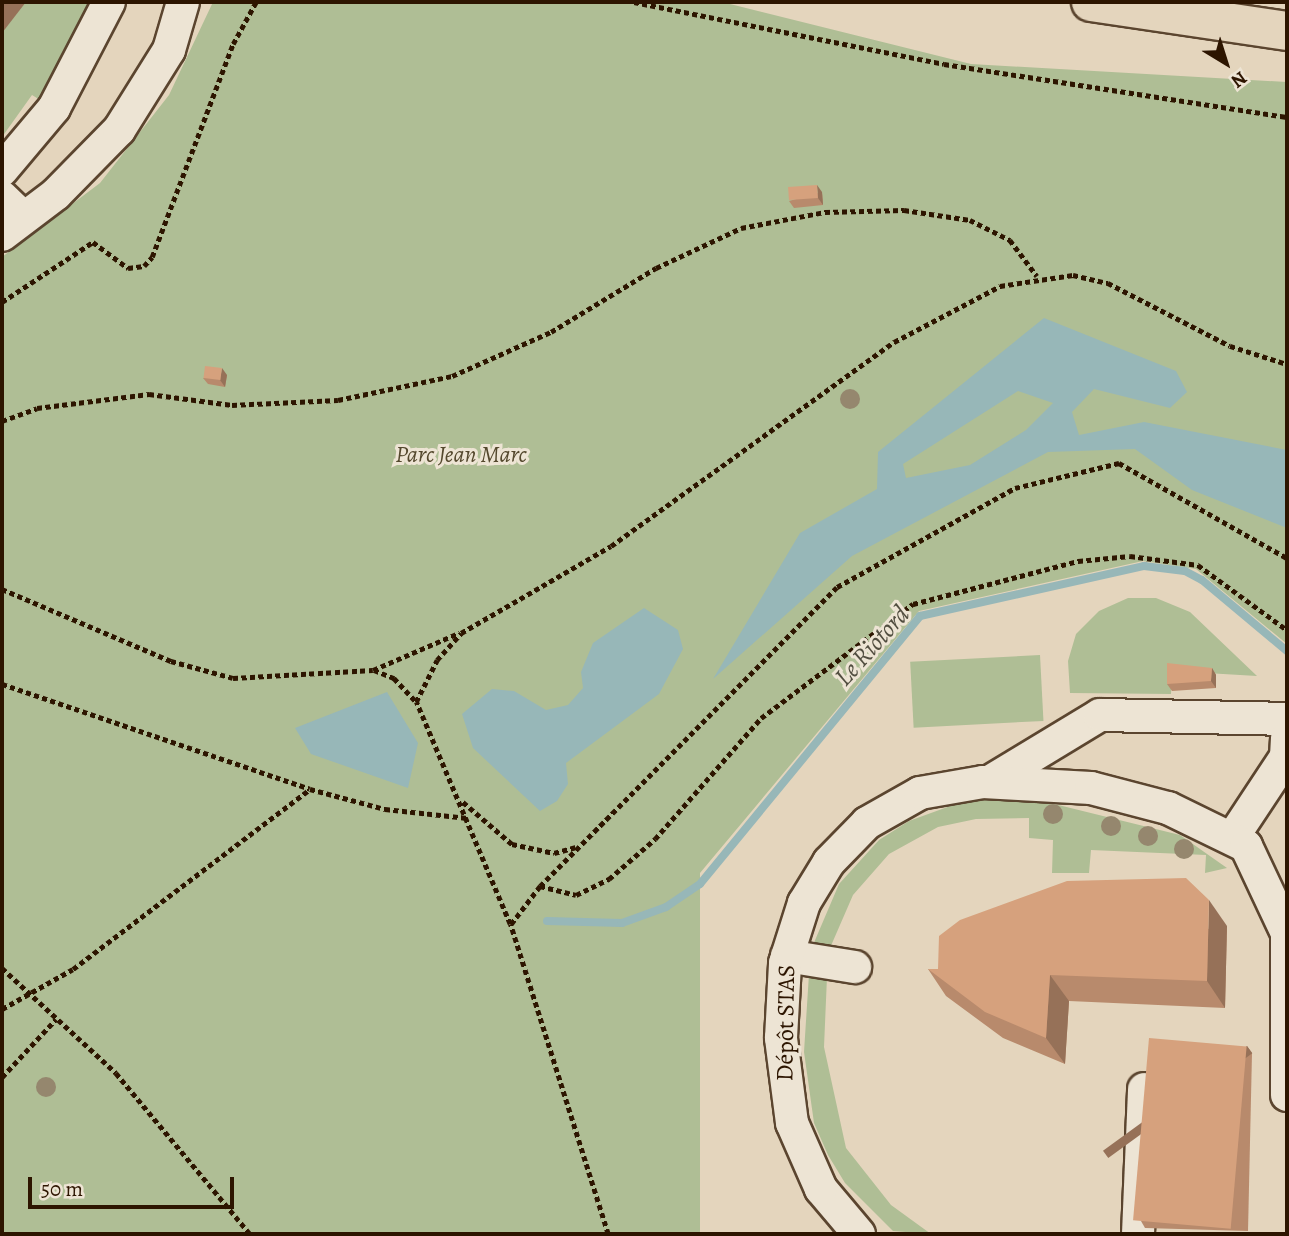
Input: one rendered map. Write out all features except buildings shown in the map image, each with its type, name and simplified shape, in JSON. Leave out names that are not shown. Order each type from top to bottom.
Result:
[{"type":"highway","points":[[1091,2],[1287,31]]},
{"type":"street","points":[[2,170],[54,108],[109,2]]},
{"type":"street","points":[[9,217],[88,164],[140,102],[169,50],[183,2]]},
{"type":"street","name":"Dépôt STAS","points":[[991,781],[1100,715],[1287,719]]},
{"type":"street","points":[[1233,837],[1286,757],[1287,738]]},
{"type":"street","name":"Dépôt STAS","points":[[859,1234],[821,1189],[792,1123],[781,1038],[786,956],[816,880],[867,822],[920,793],[991,781],[1123,795],[1233,837],[1253,855],[1287,933],[1287,1094]]},
{"type":"street","points":[[786,956],[855,967]]},
{"type":"street","points":[[1138,1234],[1144,1089]]},
{"type":"path","points":[[2,302],[93,243],[128,268],[144,266],[152,257],[233,44],[256,2]]},
{"type":"path","points":[[634,2],[944,64],[1287,117]]},
{"type":"path","points":[[2,421],[37,408],[149,394],[232,405],[338,400],[452,376],[551,332],[656,268],[741,228],[825,212],[904,210],[970,220],[1010,240],[1037,276]]},
{"type":"path","points":[[2,589],[171,662],[233,678],[373,670],[461,633],[611,545],[894,342],[1000,286],[1037,276],[1108,283],[1230,346],[1287,364]]},
{"type":"path","points":[[510,924],[540,886],[837,587],[1015,488],[1119,463],[1287,558]]},
{"type":"path","points":[[540,886],[576,895],[609,879],[655,839],[761,719],[913,604],[1078,561],[1130,556],[1199,565],[1287,630]]},
{"type":"path","points":[[416,702],[437,660],[461,633]]},
{"type":"path","points":[[373,670],[394,678],[416,702],[468,818],[510,924],[608,1234]]},
{"type":"path","points":[[2,684],[310,789],[385,809],[468,818]]},
{"type":"path","points":[[2,1009],[31,996],[310,789]]},
{"type":"path","points":[[460,799],[513,844],[554,853],[580,847]]},
{"type":"path","points":[[2,968],[124,1082],[250,1234]]},
{"type":"path","points":[[2,1077],[56,1019]]},
{"type":"green space","points":[[2,2],[122,2],[104,49],[61,113],[32,95],[2,137]]},
{"type":"green space","name":"Parc Jean Marc","points":[[213,2],[722,2],[971,64],[1287,82],[1287,644],[1196,569],[1143,561],[919,611],[700,873],[700,1234],[2,1234],[2,257],[100,183],[169,95]]},
{"type":"green space","points":[[1128,598],[1156,598],[1190,612],[1257,676],[1172,671],[1171,694],[1070,693],[1068,661],[1076,634],[1099,611]]},
{"type":"green space","points":[[1040,655],[1043,721],[914,728],[910,662]]},
{"type":"green space","points":[[1030,798],[1180,835],[1227,868],[1205,873],[1206,855],[1091,850],[1089,873],[1052,873],[1053,840],[1029,838],[1029,818],[976,819],[938,827],[889,854],[853,895],[830,948],[813,945],[839,884],[879,840],[909,821],[964,801]]},
{"type":"green space","points":[[809,974],[827,977],[824,1047],[846,1148],[891,1205],[931,1234],[893,1231],[845,1183],[828,1155],[814,1123],[804,1052]]},
{"type":"water","points":[[1044,318],[1176,371],[1187,392],[1170,408],[1094,389],[1072,412],[1079,435],[1144,422],[1287,450],[1287,528],[1192,490],[1135,449],[1048,452],[852,556],[713,679],[800,533],[877,489],[878,452]],"holes":[[[1018,391],[1053,403],[1026,430],[970,465],[906,478],[903,464]]]},
{"type":"water","points":[[644,608],[678,630],[683,649],[659,694],[566,763],[568,784],[557,801],[540,811],[473,748],[462,714],[492,689],[514,691],[546,710],[568,705],[583,688],[581,672],[593,643]]},
{"type":"water","points":[[387,692],[418,743],[408,788],[311,754],[295,728]]},
{"type":"waterway","name":"Le Riotord","points":[[547,921],[622,923],[666,907],[700,884],[920,616],[1144,566],[1185,571],[1202,580],[1287,651]]}]
